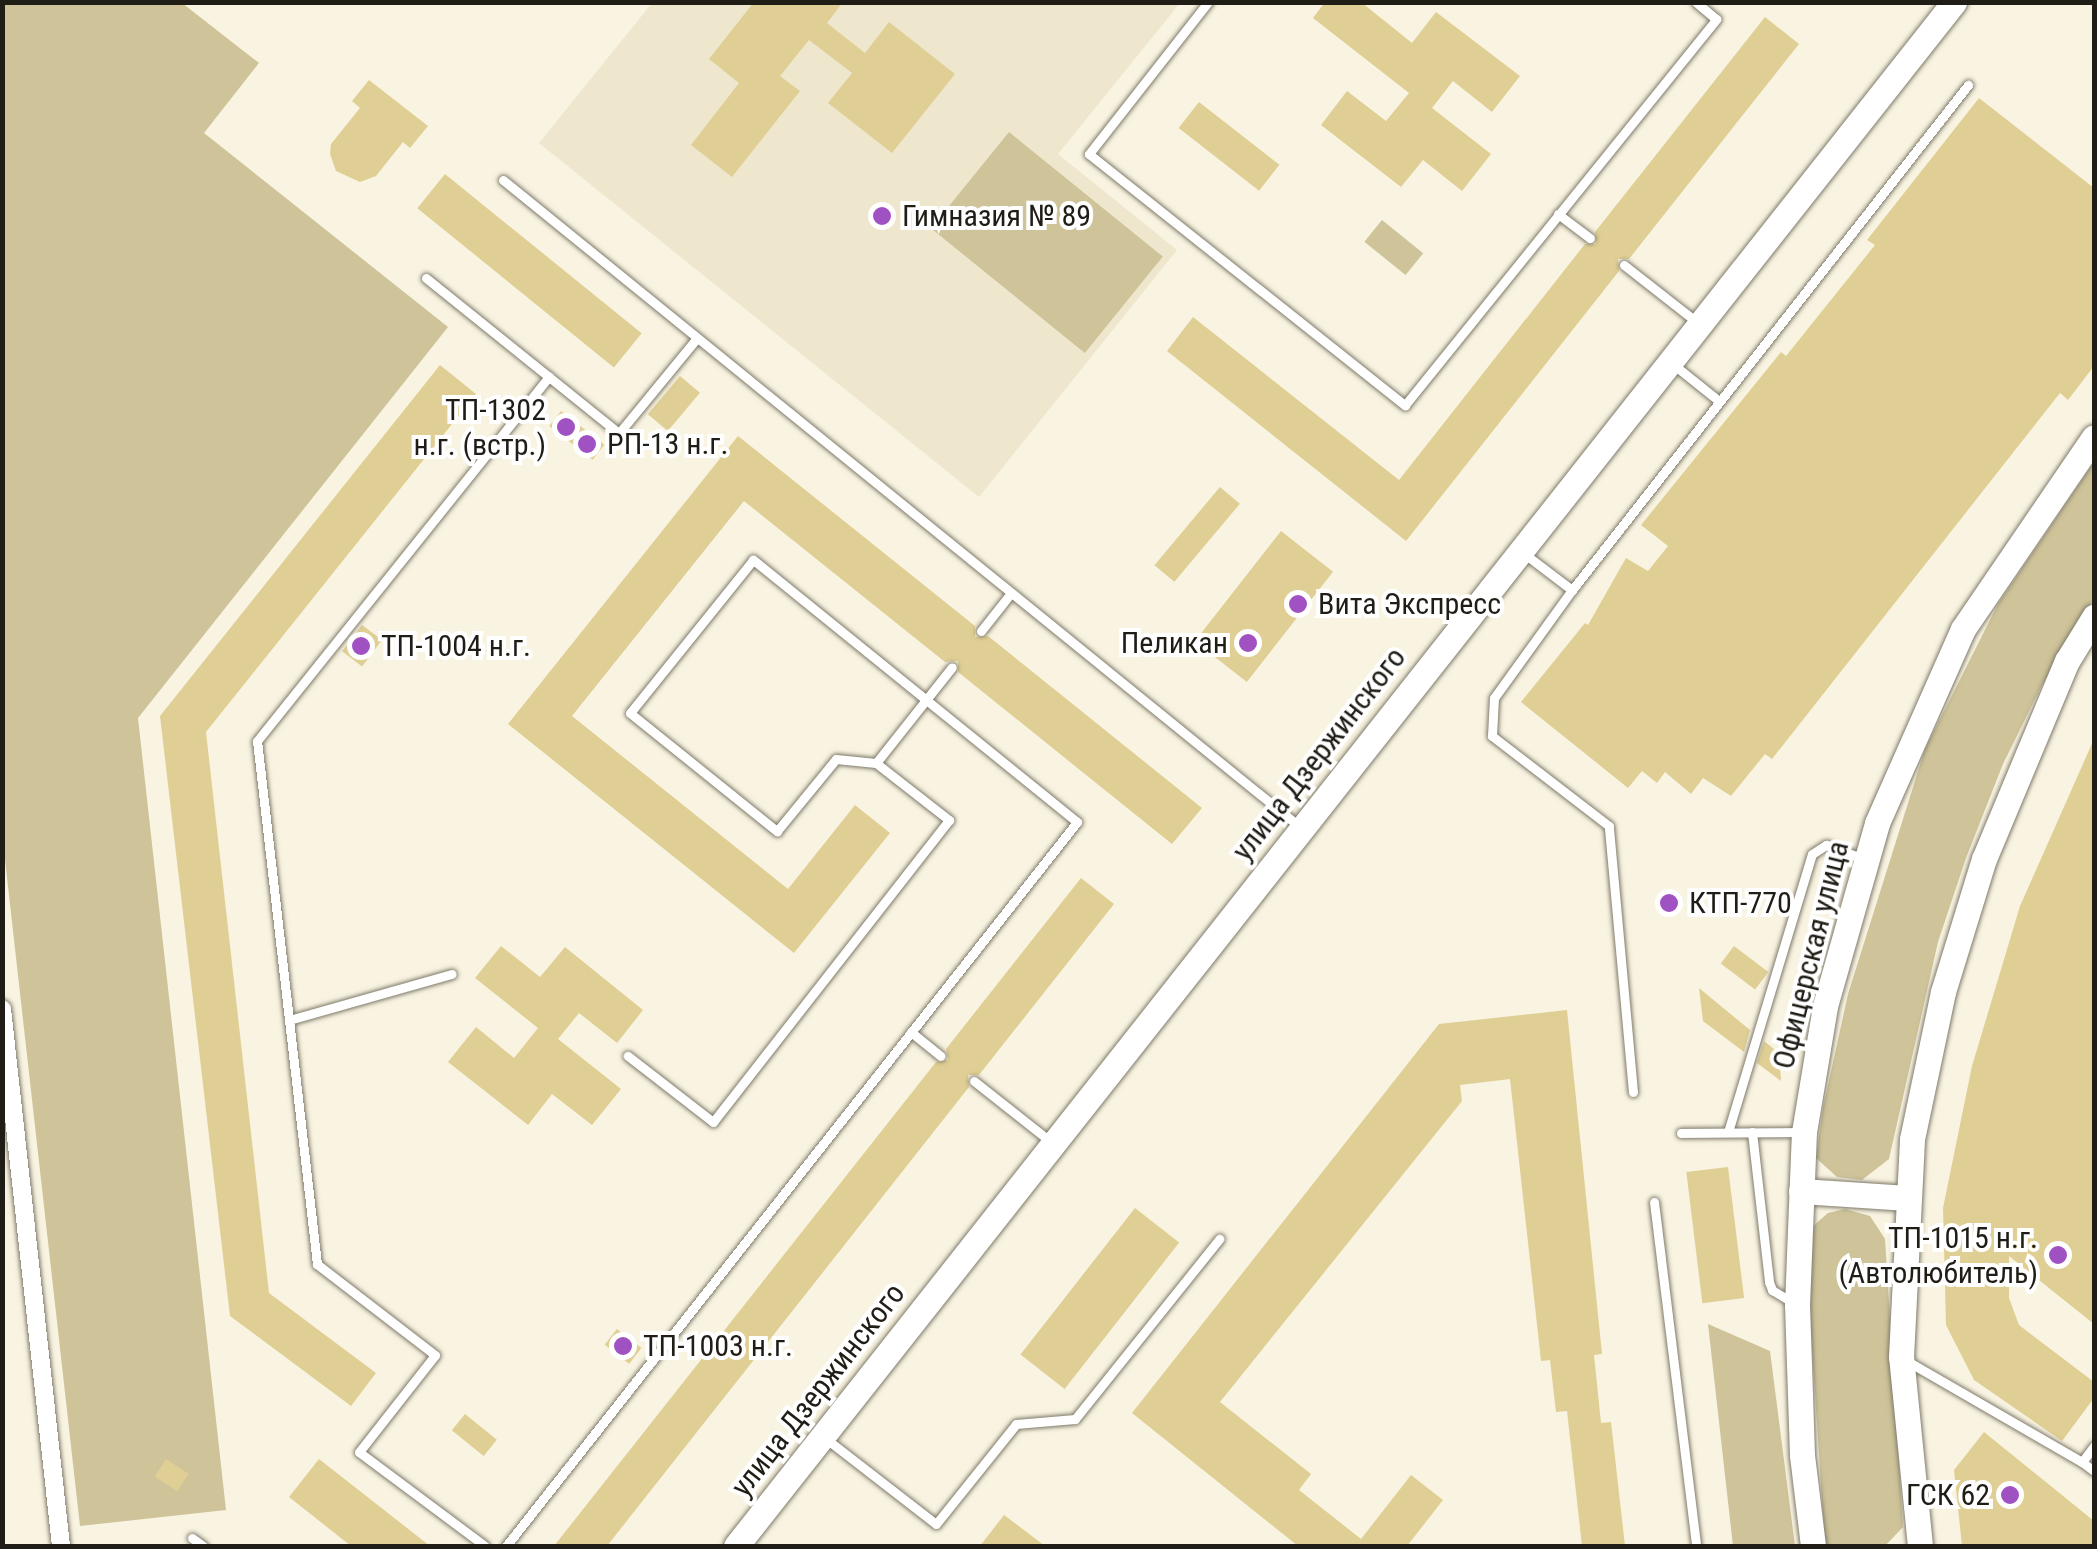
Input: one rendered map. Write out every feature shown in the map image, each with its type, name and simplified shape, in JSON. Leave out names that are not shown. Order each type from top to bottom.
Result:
[{"type":"main road","name":"улица Дзержинского","points":[[736,1546],[1954,2]]},
{"type":"main road","name":"Офицерская улица","points":[[1813,1546],[1802,1455],[1797,1305],[1804,1132],[1826,1006],[1877,823],[1963,630],[2094,436]]},
{"type":"main road","points":[[1920,1546],[1901,1357],[1912,1138],[1943,992],[1984,859],[2067,661],[2094,616]]},
{"type":"main road","points":[[1801,1191],[1908,1198]]},
{"type":"street","points":[[2,1009],[61,1546]]},
{"type":"lane","points":[[1208,2],[1090,154],[1405,405],[1716,18],[1696,2]]},
{"type":"lane","points":[[1633,1092],[1609,826],[1492,736],[1494,698],[1572,590],[1968,85]]},
{"type":"lane","points":[[503,180],[1302,828]]},
{"type":"lane","points":[[1558,214],[1590,238]]},
{"type":"lane","points":[[1624,265],[1700,324]]},
{"type":"lane","points":[[426,278],[619,433],[697,338]]},
{"type":"lane","points":[[1670,362],[1719,401]]},
{"type":"lane","points":[[484,1546],[359,1452],[436,1355],[317,1264],[257,741],[549,376]]},
{"type":"lane","points":[[1521,552],[1572,590]]},
{"type":"lane","points":[[506,1546],[1077,822],[753,560],[630,714],[777,831],[836,758],[876,762],[949,820],[713,1122],[628,1056]]},
{"type":"lane","points":[[982,631],[1011,593]]},
{"type":"lane","points":[[876,762],[952,668]]},
{"type":"lane","points":[[1728,1132],[1812,854],[1826,845],[1867,860]]},
{"type":"lane","points":[[289,1020],[452,974]]},
{"type":"lane","points":[[911,1032],[941,1056]]},
{"type":"lane","points":[[974,1081],[1054,1144]]},
{"type":"lane","points":[[1752,1132],[1768,1282],[1772,1290],[1797,1305]]},
{"type":"lane","points":[[1681,1133],[1804,1132]]},
{"type":"lane","points":[[1654,1202],[1696,1546]]},
{"type":"lane","points":[[823,1436],[936,1524],[1016,1424],[1075,1419],[1220,1238]]},
{"type":"lane","points":[[1901,1357],[2094,1472]]},
{"type":"lane","points":[[2082,1462],[2094,1446]]},
{"type":"lane","points":[[192,1538],[204,1546]]},
{"type":"shaded area","points":[[2,3],[182,3],[259,63],[204,133],[448,327],[138,718],[226,1510],[80,1526],[2,833]]},
{"type":"shaded area","name":"Гимназия № 89","points":[[652,3],[1180,3],[1058,154],[1177,250],[979,497],[539,143]]},
{"type":"shaded area","points":[[1009,132],[1163,257],[1085,353],[931,228]]},
{"type":"shaded area","points":[[1382,220],[1423,253],[1406,275],[1364,242]]},
{"type":"shaded area","points":[[2094,462],[2094,598],[2041,687],[2003,764],[1966,858],[1938,942],[1889,1159],[1862,1180],[1837,1177],[1816,1158],[1823,1108],[1848,994],[1925,749],[1998,604]]},
{"type":"shaded area","points":[[1845,1209],[1870,1216],[1885,1239],[1903,1527],[1885,1546],[1825,1546],[1809,1302],[1812,1227],[1828,1213]]},
{"type":"shaded area","points":[[1708,1324],[1770,1351],[1795,1546],[1733,1546]]},
{"type":"building","points":[[754,2],[843,2],[827,23],[865,53],[889,22],[955,74],[892,153],[828,103],[852,73],[809,40],[780,76],[800,91],[732,177],[691,145],[739,83],[709,59]]},
{"type":"building","points":[[1325,2],[1361,2],[1412,43],[1436,12],[1520,76],[1492,112],[1453,81],[1432,108],[1491,154],[1462,191],[1423,160],[1401,187],[1321,125],[1347,91],[1386,121],[1409,93],[1313,18]]},
{"type":"building","points":[[1765,17],[1799,44],[1629,259],[1618,259],[1619,271],[1406,541],[1167,351],[1193,317],[1399,480],[1585,244],[1596,244],[1595,232]]},
{"type":"building","points":[[369,80],[428,126],[410,148],[403,142],[376,176],[360,182],[336,171],[330,154],[331,144],[360,108],[352,101]]},
{"type":"building","points":[[1979,98],[2094,188],[2094,366],[2068,400],[2060,393],[1772,759],[1765,754],[1731,796],[1703,778],[1691,794],[1665,772],[1657,783],[1642,771],[1628,788],[1521,702],[1585,623],[1588,625],[1626,558],[1648,571],[1668,546],[1641,525],[1781,352],[1786,356],[1875,245],[1867,240]]},
{"type":"building","points":[[1199,102],[1279,165],[1259,191],[1179,128]]},
{"type":"building","points":[[445,174],[642,333],[614,367],[417,208]]},
{"type":"building","points":[[440,365],[476,394],[206,732],[269,1293],[376,1373],[351,1406],[230,1316],[160,716]]},
{"type":"building","points":[[680,376],[700,393],[668,431],[648,414]]},
{"type":"building","points":[[561,411],[604,445],[593,460],[549,426]]},
{"type":"building","points":[[738,436],[975,626],[975,637],[988,636],[1202,808],[1172,844],[958,672],[958,661],[945,662],[744,501],[572,716],[788,889],[855,805],[890,833],[794,953],[508,724]]},
{"type":"building","points":[[1220,487],[1240,504],[1174,582],[1154,565]]},
{"type":"building","points":[[1281,531],[1333,572],[1247,682],[1195,641]]},
{"type":"building","name":"ТП-1004 н.г.","points":[[362,625],[382,640],[362,666],[342,651]]},
{"type":"building","points":[[2094,739],[2094,1324],[2009,1256],[2009,1298],[2019,1325],[2094,1382],[2094,1398],[2062,1441],[1974,1380],[1946,1325],[1943,1208],[1972,1066],[2020,906]]},
{"type":"building","points":[[1081,878],[1114,904],[979,1075],[968,1075],[969,1087],[607,1546],[554,1546],[936,1062],[948,1060],[946,1049]]},
{"type":"building","points":[[501,946],[540,977],[565,947],[643,1010],[617,1043],[579,1013],[558,1039],[621,1089],[592,1125],[552,1094],[528,1125],[448,1062],[476,1027],[514,1058],[538,1028],[475,978]]},
{"type":"building","points":[[1734,946],[1768,972],[1755,989],[1721,964]]},
{"type":"building","points":[[1699,988],[1750,1030],[1744,1052],[1703,1021]]},
{"type":"building","points":[[1567,1010],[1602,1354],[1594,1355],[1601,1423],[1611,1422],[1625,1546],[1582,1546],[1567,1411],[1556,1412],[1550,1360],[1541,1361],[1510,1079],[1460,1085],[1462,1101],[1220,1402],[1311,1474],[1299,1490],[1361,1539],[1411,1475],[1443,1500],[1407,1546],[1298,1546],[1132,1413],[1439,1024]]},
{"type":"building","points":[[1764,1041],[1779,1053],[1781,1081],[1757,1063]]},
{"type":"building","points":[[1728,1167],[1744,1298],[1702,1303],[1686,1172]]},
{"type":"building","points":[[1135,1208],[1179,1242],[1065,1389],[1020,1355]]},
{"type":"building","name":"ТП-1003 н.г.","points":[[617,1329],[641,1348],[629,1364],[605,1345]]},
{"type":"building","points":[[465,1414],[497,1440],[484,1456],[452,1430]]},
{"type":"building","name":"ГСК 62","points":[[1984,1432],[2094,1521],[2094,1546],[1962,1546],[1954,1470]]},
{"type":"building","points":[[166,1459],[189,1474],[177,1491],[155,1477]]},
{"type":"building","points":[[319,1459],[430,1546],[351,1546],[289,1497]]},
{"type":"building","points":[[1004,1515],[1045,1546],[980,1546]]},
{"type":"place","name":"Гимназия № 89","points":[[882,216]]},
{"type":"place","name":"ТП-1302 н.г. (встр.)","points":[[566,427]]},
{"type":"place","name":"РП-13 н.г.","points":[[587,444]]},
{"type":"place","name":"Вита Экспресс","points":[[1298,604]]},
{"type":"place","name":"Пеликан","points":[[1248,643]]},
{"type":"place","name":"ТП-1004 н.г.","points":[[361,646]]},
{"type":"place","name":"КТП-770","points":[[1669,903]]},
{"type":"place","name":"ТП-1015 н.г. (Автолюбитель)","points":[[2058,1255]]},
{"type":"place","name":"ТП-1003 н.г.","points":[[623,1346]]},
{"type":"place","name":"ГСК 62","points":[[2010,1495]]}]
